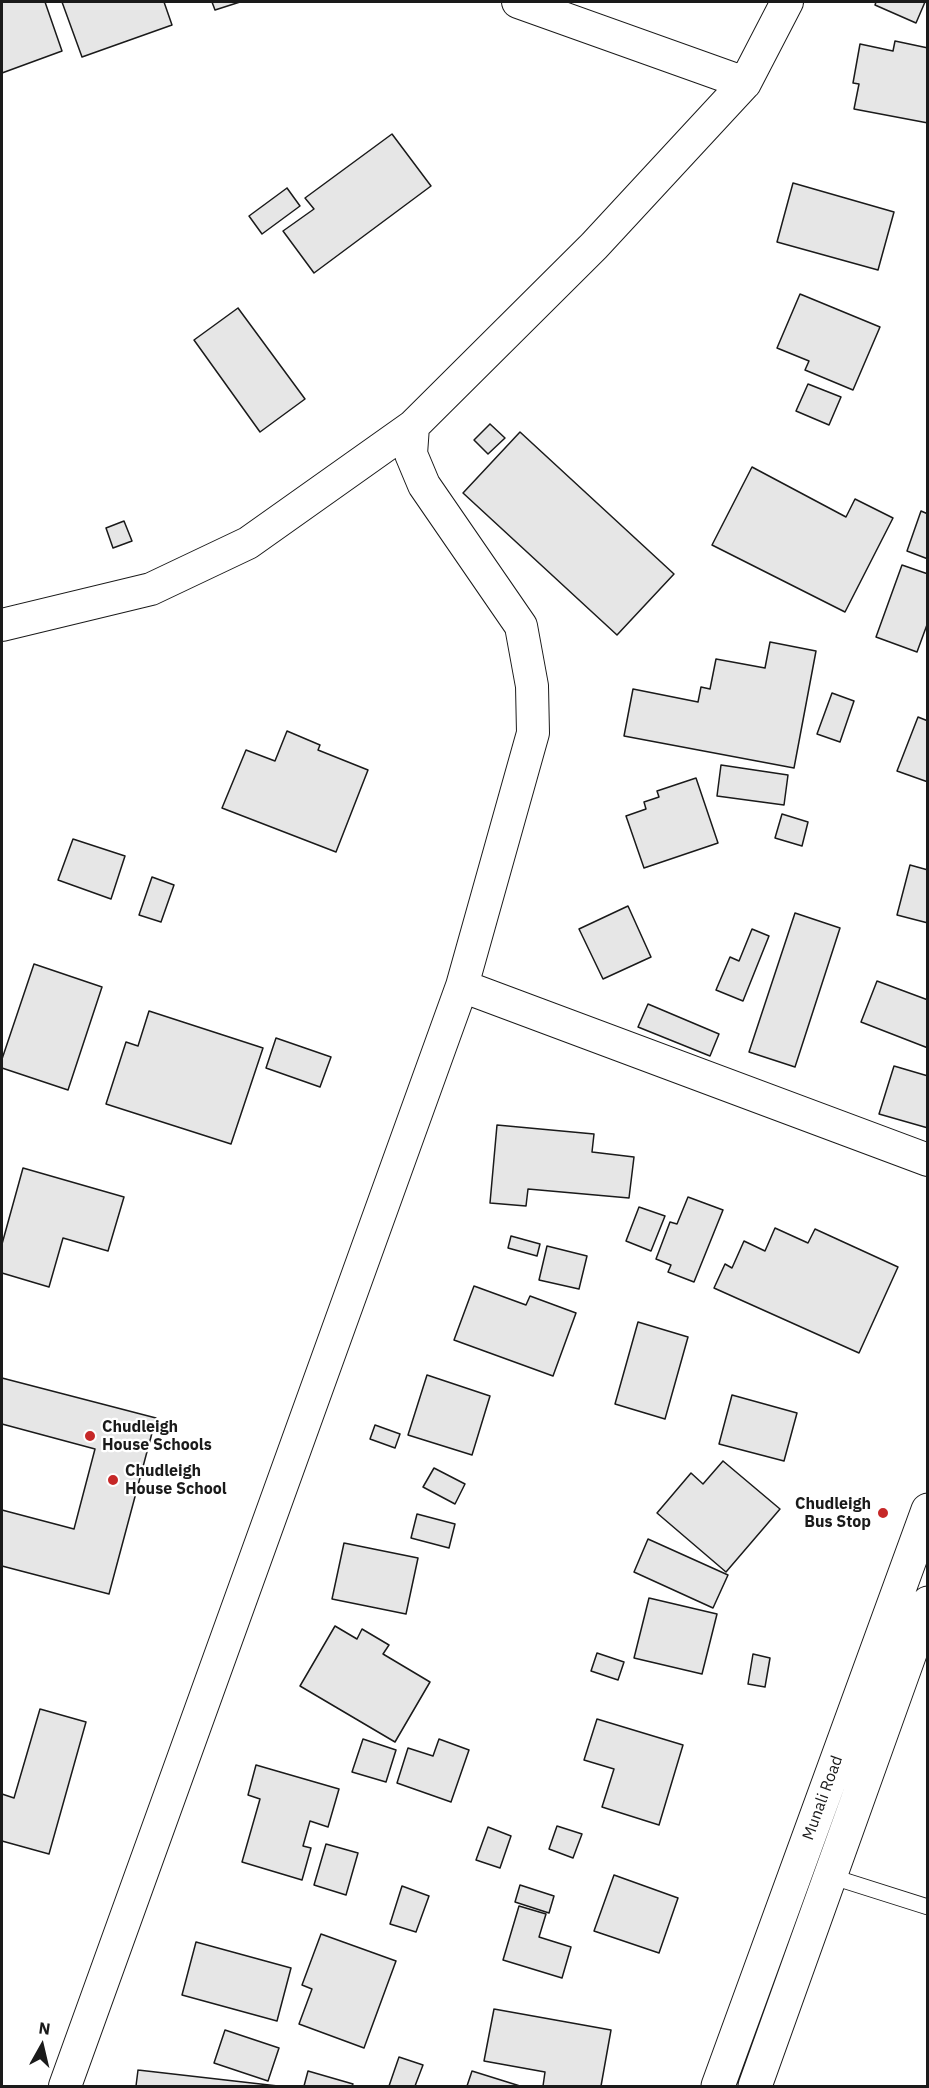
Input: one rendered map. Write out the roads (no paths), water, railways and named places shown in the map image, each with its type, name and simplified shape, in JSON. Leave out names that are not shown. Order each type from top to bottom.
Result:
[{"type":"main road","name":"Munali Road","points":[[718,2086],[927,1510]]},
{"type":"main road","name":"Munali Road","points":[[755,2086],[927,1603]]},
{"type":"street","points":[[518,2],[745,83]]},
{"type":"street","points":[[2,625],[151,589],[248,543],[413,426],[594,246],[745,83],[787,2]]},
{"type":"street","points":[[65,2086],[462,986],[533,733],[532,686],[521,626],[424,485],[411,454],[413,426]]},
{"type":"street","points":[[462,986],[927,1160]]},
{"type":"lane","points":[[830,1876],[927,1907]]},
{"type":"place","name":"Chudleigh House Schools","points":[[90,1436]]},
{"type":"place","name":"Chudleigh House School","points":[[113,1480]]},
{"type":"place","name":"Chudleigh Bus Stop","points":[[883,1513]]}]
